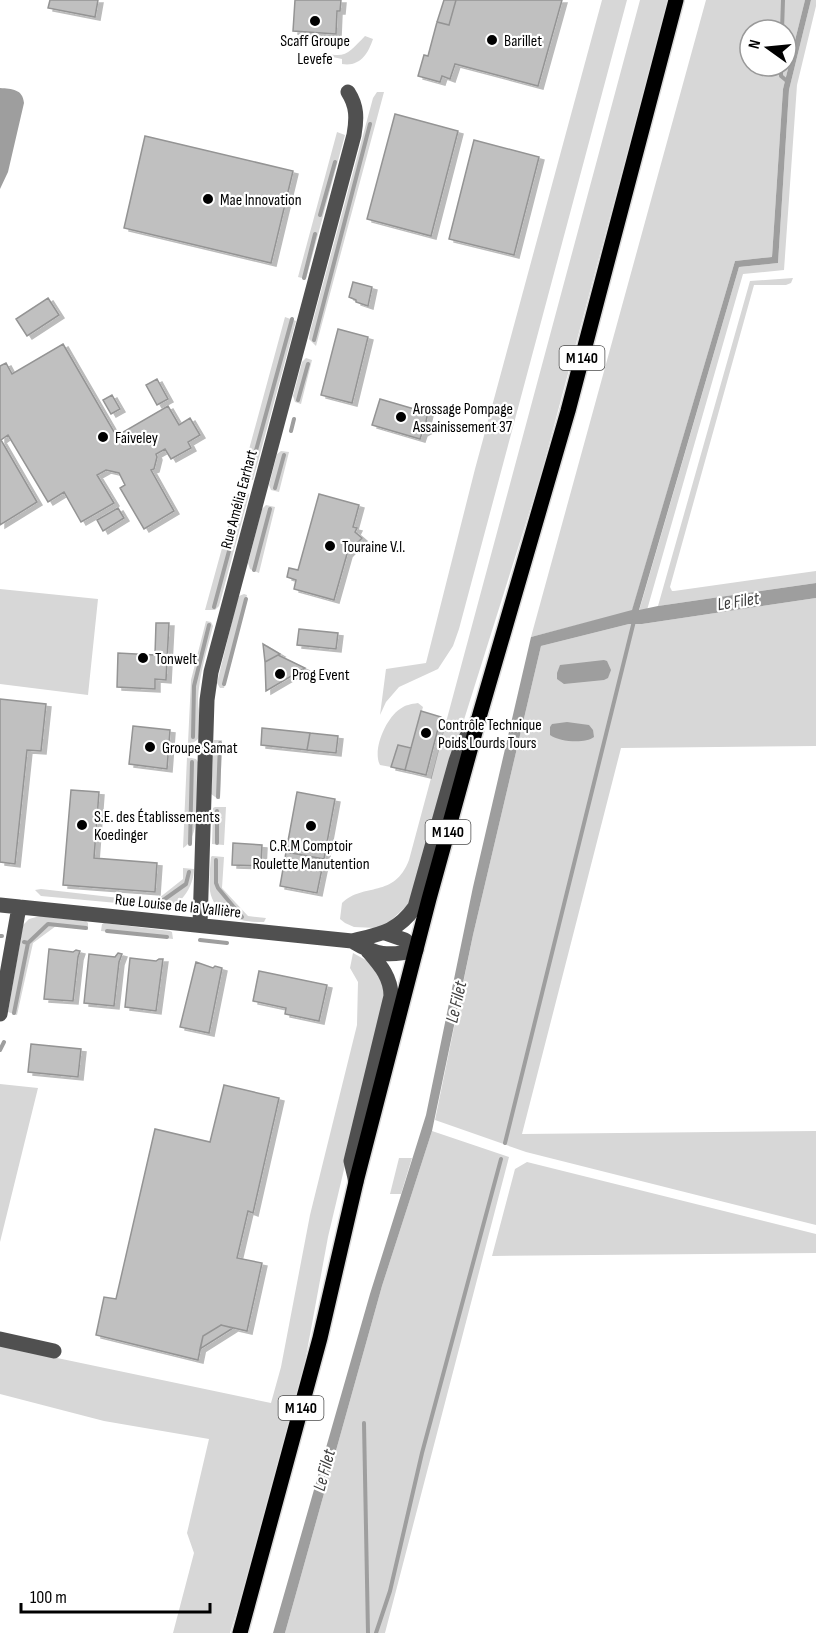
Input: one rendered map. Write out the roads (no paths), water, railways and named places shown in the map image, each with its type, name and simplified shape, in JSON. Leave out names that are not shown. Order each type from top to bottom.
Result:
[{"type":"main road","name":"M 140","points":[[240,1633],[320,1338],[356,1182],[416,951],[480,714],[568,411],[676,0]]},
{"type":"street","name":"Rue Amélia Earhart","points":[[200,925],[207,700],[211,672],[354,135],[357,114],[348,92]]},
{"type":"street","name":"Rue Louise de la Vallière","points":[[0,905],[352,941],[385,933],[402,923],[415,907],[456,761],[462,744],[480,714]]},
{"type":"street","points":[[0,1014],[19,907]]},
{"type":"street","points":[[385,933],[405,940],[416,951]]},
{"type":"street","name":"Rue Louise de la Vallière","points":[[352,941],[368,951],[391,985],[391,996],[351,1161],[356,1182]]},
{"type":"street","name":"Rue Louise de la Vallière","points":[[368,951],[397,955],[416,951]]},
{"type":"street","points":[[0,1339],[54,1351]]},
{"type":"water","points":[[805,0],[811,0],[798,53],[798,28]]},
{"type":"water","name":"Le Filet","points":[[786,78],[792,78],[789,90],[778,263],[739,267],[639,610],[816,583],[816,598],[629,624],[541,646],[473,935],[432,1131],[382,1286],[285,1633],[273,1633],[370,1294],[426,1115],[473,887],[531,637],[632,610],[735,261],[772,257],[783,89]]},
{"type":"water","points":[[0,88],[19,92],[24,103],[8,172],[0,189]]},
{"type":"water","points":[[607,661],[611,670],[608,678],[604,680],[564,684],[557,679],[560,665]]},
{"type":"water","points":[[567,722],[589,725],[594,737],[585,741],[572,741],[550,735],[552,724]]},
{"type":"waterway","points":[[782,18],[783,0]]},
{"type":"waterway","points":[[783,78],[787,81]]},
{"type":"waterway","points":[[314,340],[370,124]]},
{"type":"waterway","points":[[320,215],[335,162]]},
{"type":"waterway","points":[[304,278],[315,234]]},
{"type":"waterway","points":[[249,476],[292,319]]},
{"type":"waterway","points":[[298,400],[308,364]]},
{"type":"waterway","points":[[291,431],[294,419]]},
{"type":"waterway","points":[[275,488],[284,455]]},
{"type":"waterway","points":[[214,607],[244,495]]},
{"type":"waterway","points":[[254,570],[270,509]]},
{"type":"waterway","points":[[224,684],[246,599]]},
{"type":"waterway","points":[[505,1143],[634,621]]},
{"type":"waterway","points":[[193,737],[194,686],[209,625]]},
{"type":"waterway","points":[[218,797],[220,743]]},
{"type":"waterway","points":[[190,844],[192,762]]},
{"type":"waterway","points":[[217,811],[217,843]]},
{"type":"waterway","points":[[216,860],[218,888],[242,917]]},
{"type":"waterway","points":[[155,906],[186,884],[189,872]]},
{"type":"waterway","points":[[28,943],[48,924],[86,928]]},
{"type":"waterway","points":[[107,931],[167,937]]},
{"type":"waterway","points":[[200,940],[227,943]]},
{"type":"waterway","points":[[14,1013],[28,943],[24,942]]},
{"type":"waterway","points":[[0,1050],[4,1042]]},
{"type":"waterway","points":[[376,1633],[390,1591],[422,1453],[501,1159]]},
{"type":"waterway","points":[[364,1423],[368,1633]]},
{"type":"place","name":"Scaff Groupe Levefe","points":[[315,21]]},
{"type":"place","name":"Barillet","points":[[492,40]]},
{"type":"place","name":"Mae Innovation","points":[[208,199]]},
{"type":"place","name":"Arossage Pompage Assainissement 37","points":[[401,417]]},
{"type":"place","name":"Faiveley","points":[[103,437]]},
{"type":"place","name":"Touraine V.I.","points":[[330,546]]},
{"type":"place","name":"Tonwelt","points":[[143,658]]},
{"type":"place","name":"Prog Event","points":[[280,674]]},
{"type":"place","name":"Contrôle Technique Poids Lourds Tours","points":[[426,733]]},
{"type":"place","name":"Groupe Samat","points":[[150,747]]},
{"type":"place","name":"S.E. des Établissements Koedinger","points":[[82,825]]},
{"type":"place","name":"C.R.M Comptoir Roulette Manutention","points":[[311,826]]}]
